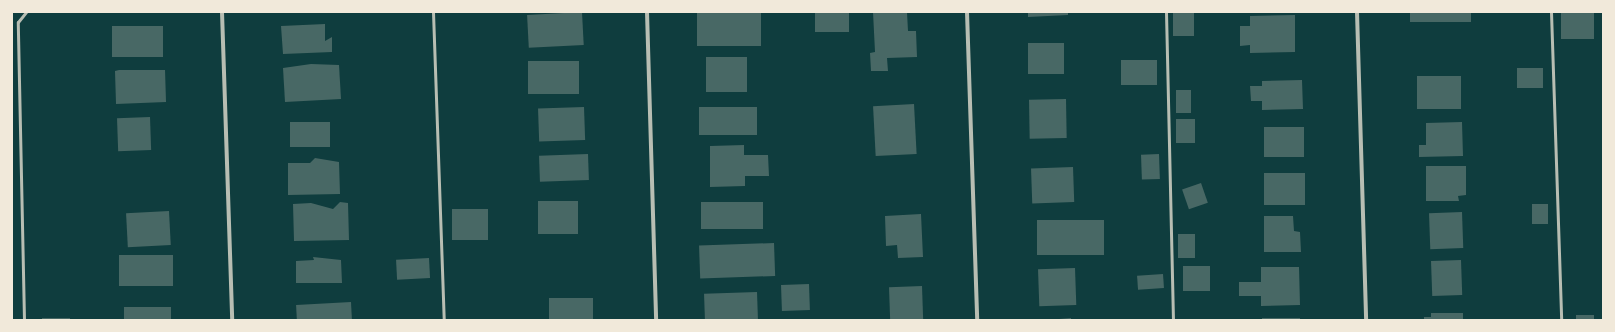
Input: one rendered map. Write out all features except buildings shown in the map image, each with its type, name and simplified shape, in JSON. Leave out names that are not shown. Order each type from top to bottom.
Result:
[{"type":"street","points":[[222,12],[232,320]]},
{"type":"street","points":[[647,12],[656,320]]},
{"type":"street","points":[[967,12],[977,320]]},
{"type":"street","points":[[1357,12],[1366,320]]},
{"type":"lane","points":[[24,320],[18,22],[26,12]]},
{"type":"lane","points":[[433,12],[444,320]]},
{"type":"lane","points":[[1166,12],[1173,320]]},
{"type":"lane","points":[[1551,12],[1561,320]]}]
